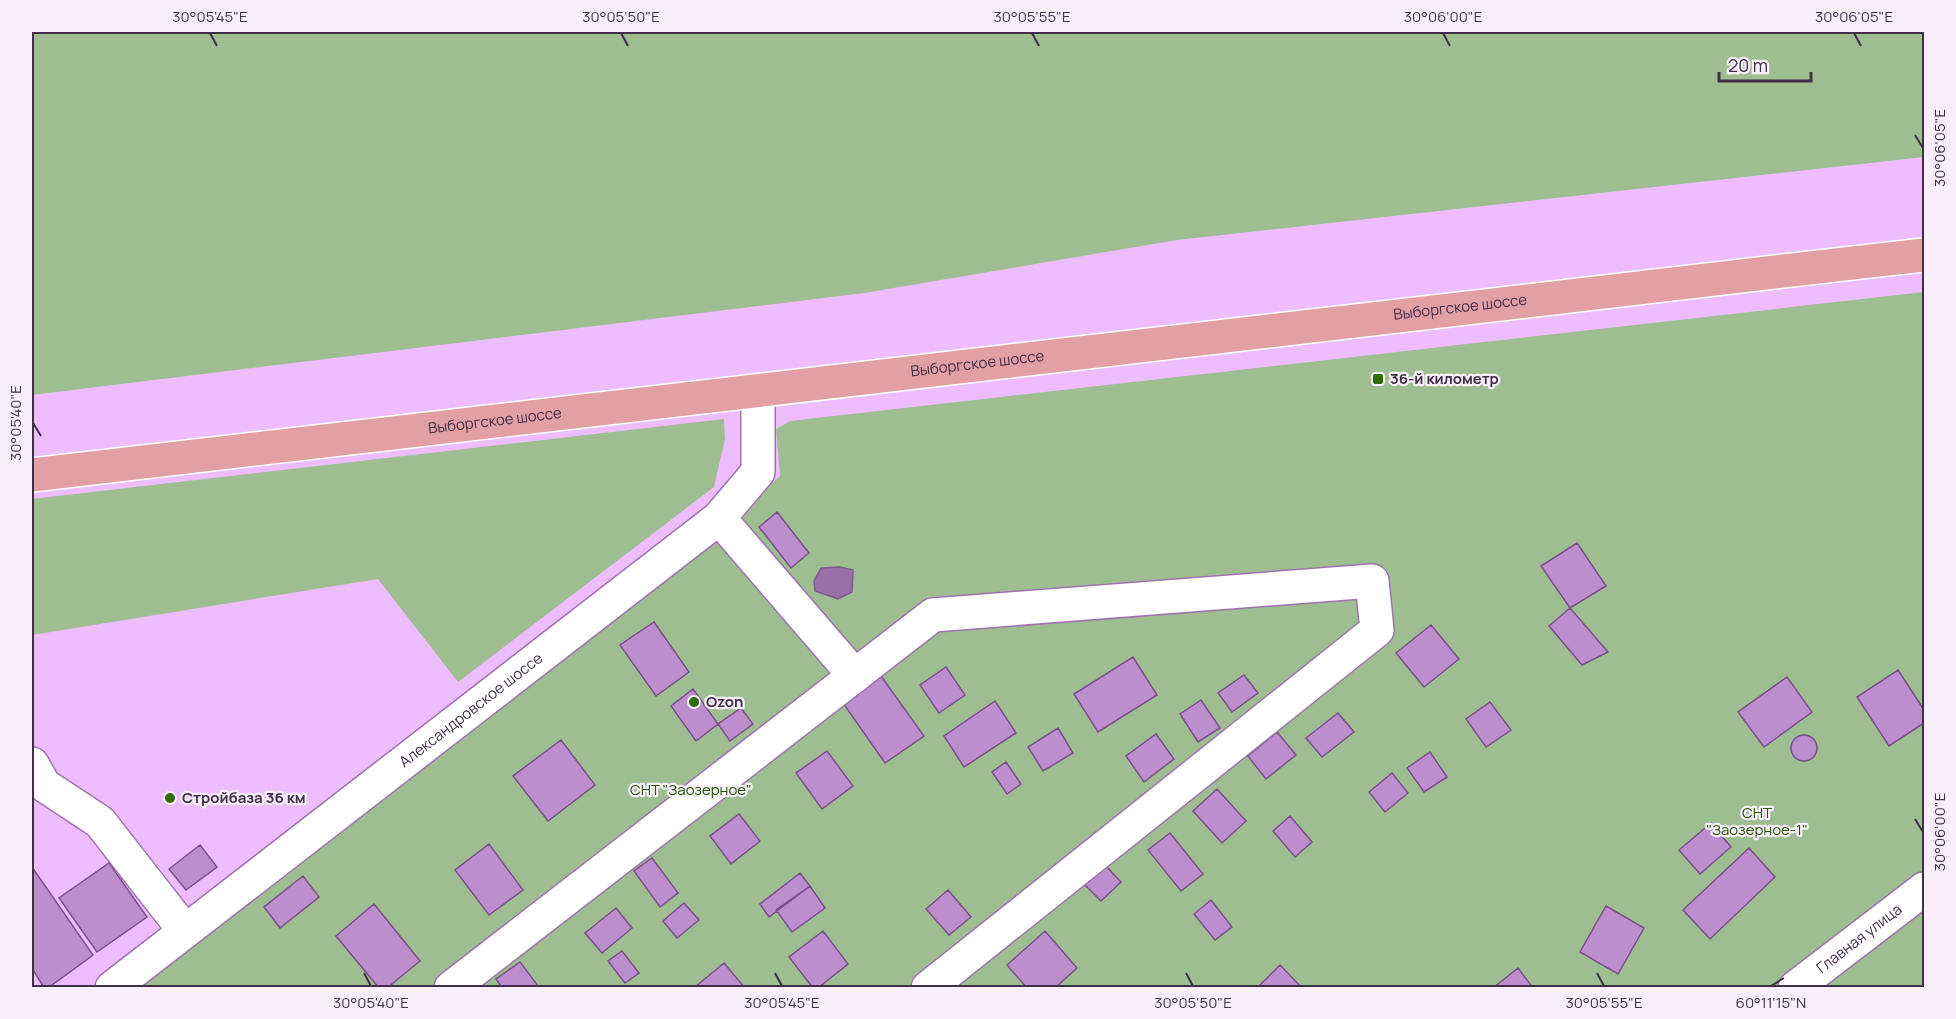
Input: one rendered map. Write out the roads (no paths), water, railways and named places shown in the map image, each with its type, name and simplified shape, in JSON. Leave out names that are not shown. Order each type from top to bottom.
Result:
[{"type":"main road","name":"Выборгское шоссе","points":[[32,475],[758,391],[1173,339],[1924,255]]},
{"type":"street","name":"Александровское шоссе","points":[[112,987],[719,518],[758,472],[758,391]]},
{"type":"street","points":[[719,518],[855,676]]},
{"type":"street","points":[[451,987],[933,615],[1372,581],[1377,630],[928,987]]},
{"type":"street","points":[[32,764],[44,785],[100,822],[185,931]]},
{"type":"street","name":"Главная улица","points":[[1794,987],[1924,889]]},
{"type":"place","name":"36-й километр","points":[[1378,379]]},
{"type":"place","name":"Ozon","points":[[694,702]]},
{"type":"place","name":"Стройбаза 36 км","points":[[170,798]]},
{"type":"park label","name":"СНТ \"Заозерное\"","points":[[691,790]]},
{"type":"park label","name":"СНТ \"Заозерное-1\"","points":[[1757,822]]}]
